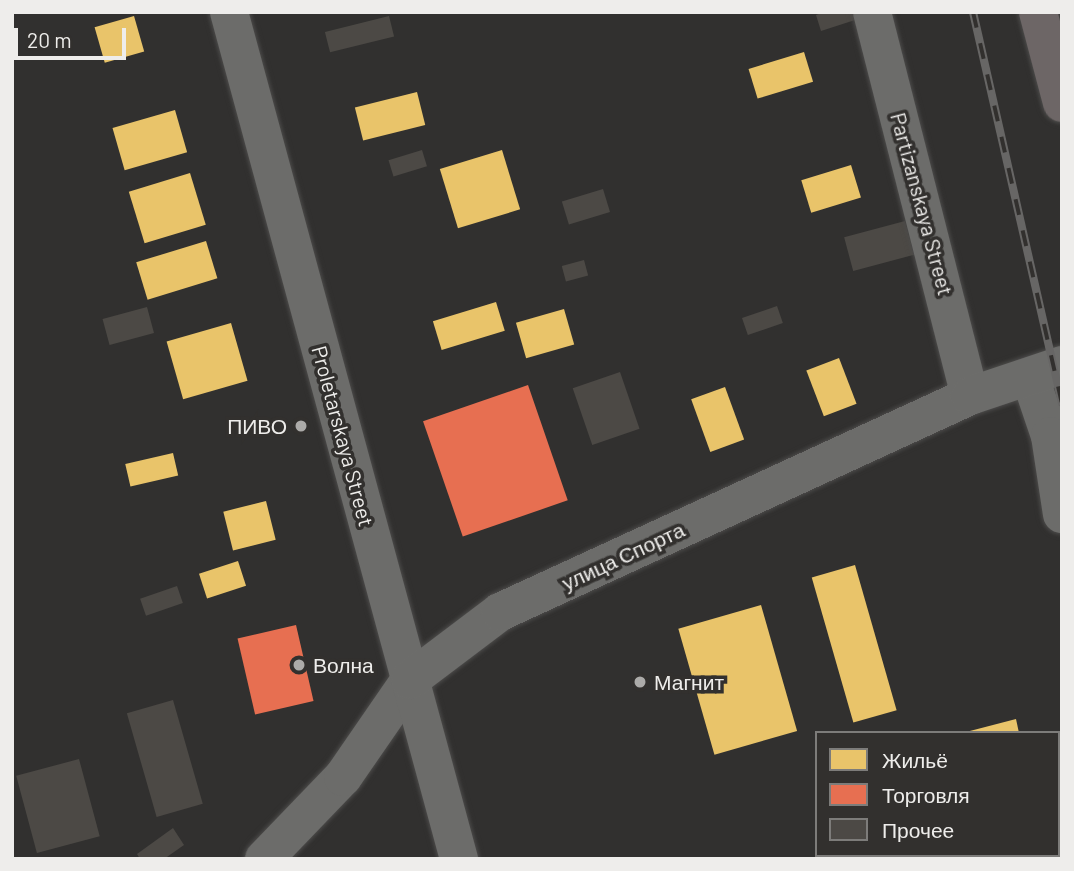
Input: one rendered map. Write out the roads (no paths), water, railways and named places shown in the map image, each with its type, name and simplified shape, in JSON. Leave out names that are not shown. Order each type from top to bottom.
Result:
[{"type":"main road","points":[[1038,12],[1062,103]]},
{"type":"street","name":"Proletarskaya Street","points":[[229,12],[459,859]]},
{"type":"street","name":"Partizanskaya Street","points":[[872,12],[970,396]]},
{"type":"street","name":"улица Спорта","points":[[264,859],[343,777],[410,680],[500,612],[970,396],[1046,371]]},
{"type":"street","points":[[1046,371],[1050,436],[1062,514]]},
{"type":"railway","points":[[973,12],[1062,405]]},
{"type":"place","name":"ПИВО","points":[[301,426]]},
{"type":"place","name":"Волна","points":[[299,665]]},
{"type":"place","name":"Магнит","points":[[640,682]]}]
